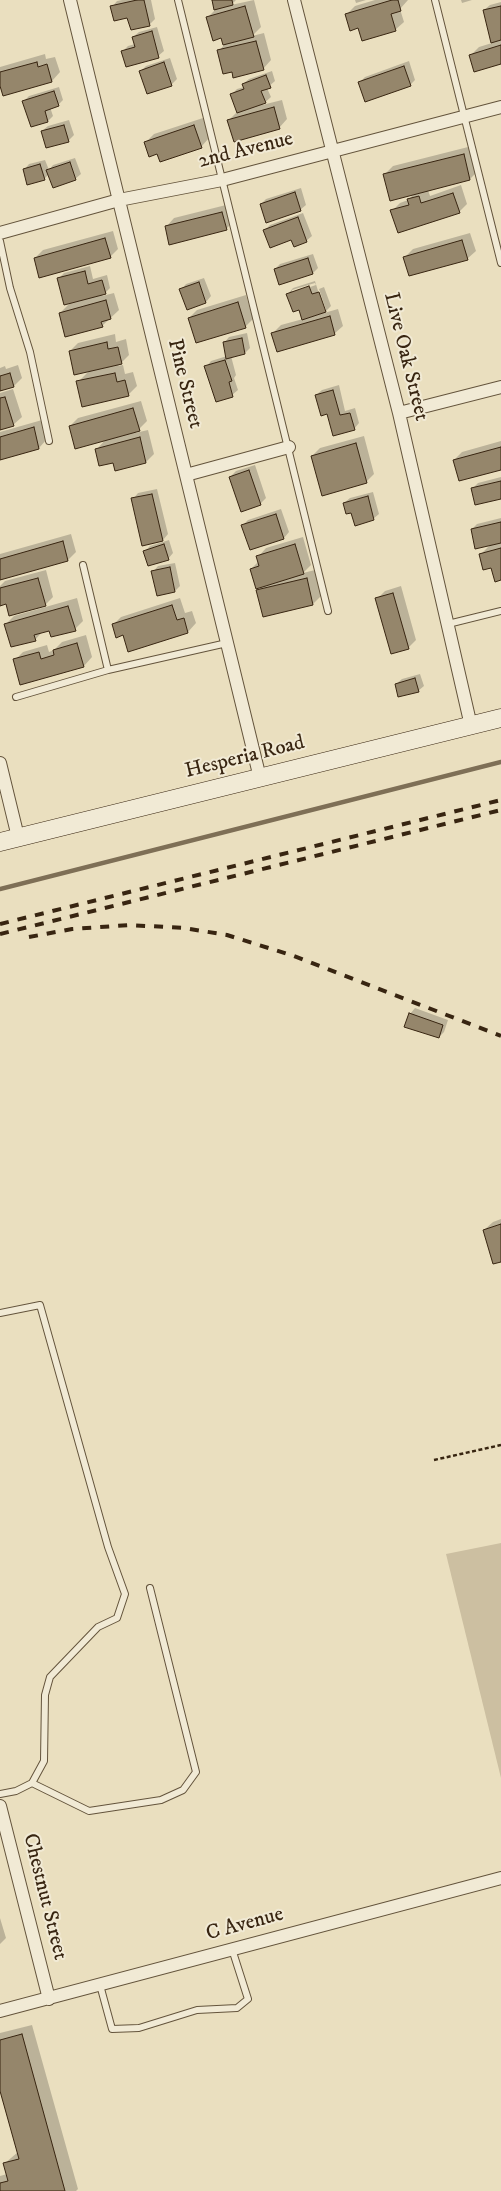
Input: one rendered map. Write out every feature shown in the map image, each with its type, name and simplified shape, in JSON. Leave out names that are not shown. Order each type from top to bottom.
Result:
[{"type":"main road","name":"Hesperia Road","points":[[0,842],[501,718]]},
{"type":"street","name":"Pine Street","points":[[70,0],[260,778]]},
{"type":"street","name":"Live Oak Street","points":[[294,0],[399,413],[471,726]]},
{"type":"street","name":"2nd Avenue","points":[[0,233],[119,200],[222,180],[501,107]]},
{"type":"street","points":[[399,413],[501,387]]},
{"type":"street","points":[[186,475],[289,447]]},
{"type":"street","points":[[0,763],[18,837]]},
{"type":"street","name":"Chestnut Street","points":[[0,1806],[49,1998]]},
{"type":"street","name":"C Avenue","points":[[0,2011],[501,1878]]},
{"type":"lane","points":[[178,0],[328,611]]},
{"type":"lane","points":[[435,0],[501,263]]},
{"type":"lane","points":[[0,241],[10,288],[30,352],[49,441]]},
{"type":"lane","points":[[83,566],[108,670]]},
{"type":"lane","points":[[448,624],[501,611]]},
{"type":"lane","points":[[16,697],[108,670],[227,643]]},
{"type":"lane","points":[[0,1313],[40,1304],[108,1547],[125,1594],[117,1618],[98,1627],[50,1677],[45,1695],[44,1761],[32,1783],[16,1791],[0,1794]]},
{"type":"lane","points":[[32,1783],[89,1811],[161,1800],[183,1790],[196,1772],[150,1588]]},
{"type":"lane","points":[[100,1985],[112,2029],[139,2028],[197,2010],[237,2008],[248,1999],[232,1949]]},
{"type":"path","points":[[434,1460],[501,1445]]},
{"type":"shaded area","points":[[501,1543],[501,1778],[446,1554]]},
{"type":"building","points":[[144,0],[150,26],[131,30],[127,18],[114,21],[110,6]]},
{"type":"building","points":[[212,0],[232,0],[233,5],[214,10]]},
{"type":"building","points":[[392,0],[398,0],[401,11],[391,14],[396,31],[362,41],[358,28],[350,31],[345,14]]},
{"type":"building","points":[[245,6],[254,37],[223,45],[221,38],[213,41],[206,17]]},
{"type":"building","points":[[501,6],[501,40],[491,43],[483,10]]},
{"type":"building","points":[[152,31],[159,58],[126,67],[121,51],[135,47],[132,37]]},
{"type":"building","points":[[256,41],[264,70],[233,78],[232,72],[223,74],[217,50]]},
{"type":"building","points":[[501,45],[501,64],[474,72],[469,55]]},
{"type":"building","points":[[37,62],[38,67],[47,64],[52,82],[3,96],[0,86],[0,72]]},
{"type":"building","points":[[164,62],[172,86],[147,94],[139,71]]},
{"type":"building","points":[[404,66],[411,86],[365,102],[358,82]]},
{"type":"building","points":[[266,75],[271,88],[261,91],[266,103],[237,113],[230,94],[244,89],[242,84]]},
{"type":"building","points":[[54,91],[59,106],[45,111],[48,122],[31,127],[22,101]]},
{"type":"building","points":[[274,107],[280,129],[234,142],[227,120]]},
{"type":"building","points":[[64,125],[69,142],[46,148],[41,131]]},
{"type":"building","points":[[194,125],[202,148],[160,162],[157,154],[149,157],[144,142]]},
{"type":"building","points":[[464,154],[470,180],[390,201],[383,174]]},
{"type":"building","points":[[70,162],[76,180],[53,188],[46,170]]},
{"type":"building","points":[[40,164],[45,180],[27,185],[23,169]]},
{"type":"building","points":[[295,192],[301,211],[266,223],[260,204]]},
{"type":"building","points":[[453,193],[460,213],[398,233],[390,210],[409,205],[407,199],[419,196],[421,203]]},
{"type":"building","points":[[222,212],[227,230],[169,245],[165,226]]},
{"type":"building","points":[[298,217],[307,242],[294,247],[291,240],[270,248],[263,230]]},
{"type":"building","points":[[105,238],[111,258],[39,278],[34,258]]},
{"type":"building","points":[[462,240],[468,260],[409,276],[403,257]]},
{"type":"building","points":[[308,258],[313,274],[279,285],[274,269]]},
{"type":"building","points":[[85,271],[88,284],[102,280],[106,294],[64,305],[57,278]]},
{"type":"building","points":[[199,282],[206,303],[187,310],[179,289]]},
{"type":"building","points":[[309,286],[312,294],[319,292],[326,312],[302,320],[299,310],[293,312],[286,294]]},
{"type":"building","points":[[106,300],[111,319],[101,322],[103,327],[65,337],[59,313]]},
{"type":"building","points":[[238,302],[246,328],[196,343],[188,318]]},
{"type":"building","points":[[330,316],[335,335],[277,352],[271,333]]},
{"type":"building","points":[[242,338],[245,354],[226,359],[223,342]]},
{"type":"building","points":[[107,342],[108,349],[118,347],[122,364],[74,375],[69,351]]},
{"type":"building","points":[[225,360],[232,381],[229,382],[233,397],[216,402],[204,366]]},
{"type":"building","points":[[10,373],[14,387],[0,391],[0,376]]},
{"type":"building","points":[[115,373],[117,382],[125,380],[129,396],[82,407],[76,381]]},
{"type":"building","points":[[333,390],[340,415],[350,413],[355,430],[333,436],[327,414],[321,416],[315,395]]},
{"type":"building","points":[[5,397],[14,426],[0,430],[0,398]]},
{"type":"building","points":[[133,408],[140,431],[75,449],[69,426]]},
{"type":"building","points":[[34,427],[39,449],[0,460],[0,437]]},
{"type":"building","points":[[140,437],[146,463],[115,471],[113,463],[99,466],[95,449]]},
{"type":"building","points":[[356,443],[367,483],[322,496],[311,456]]},
{"type":"building","points":[[501,447],[501,470],[459,481],[453,460]]},
{"type":"building","points":[[249,470],[261,505],[241,512],[229,477]]},
{"type":"building","points":[[501,481],[501,499],[475,505],[471,488]]},
{"type":"building","points":[[152,494],[163,541],[142,546],[131,498]]},
{"type":"building","points":[[368,496],[374,520],[355,526],[351,513],[346,514],[343,503]]},
{"type":"building","points":[[276,514],[284,539],[250,550],[241,525]]},
{"type":"building","points":[[501,522],[501,543],[475,549],[471,529]]},
{"type":"building","points":[[63,541],[68,561],[0,580],[0,559]]},
{"type":"building","points":[[164,544],[169,560],[148,566],[143,551]]},
{"type":"building","points":[[295,544],[304,574],[256,589],[250,569],[259,566],[256,556]]},
{"type":"building","points":[[501,548],[501,580],[495,582],[491,568],[483,570],[479,554]]},
{"type":"building","points":[[170,567],[175,592],[157,596],[151,571]]},
{"type":"building","points":[[38,578],[46,606],[9,616],[6,604],[0,606],[0,588]]},
{"type":"building","points":[[307,578],[313,605],[263,617],[256,590]]},
{"type":"building","points":[[393,593],[409,649],[391,654],[375,598]]},
{"type":"building","points":[[172,605],[177,620],[184,618],[188,633],[128,652],[123,635],[116,638],[112,624]]},
{"type":"building","points":[[68,606],[76,631],[51,637],[49,631],[34,635],[36,641],[11,647],[4,624]]},
{"type":"building","points":[[77,643],[84,667],[20,685],[13,659],[39,652],[41,659],[54,655],[53,650]]},
{"type":"building","points":[[415,678],[419,692],[398,697],[395,684]]},
{"type":"building","points":[[409,1013],[443,1025],[439,1038],[404,1027]]},
{"type":"building","points":[[501,1224],[501,1262],[493,1264],[483,1230]]},
{"type":"building","points":[[22,2034],[65,2191],[0,2191],[0,2183],[8,2181],[3,2163],[19,2159],[0,2091],[0,2040]]},
{"type":"waterway","points":[[0,889],[501,762]]},
{"type":"railway","points":[[0,924],[501,800]]},
{"type":"railway","points":[[0,934],[501,810]]},
{"type":"railway","points":[[29,937],[72,929],[129,925],[184,928],[227,935],[294,956],[501,1036]]}]
